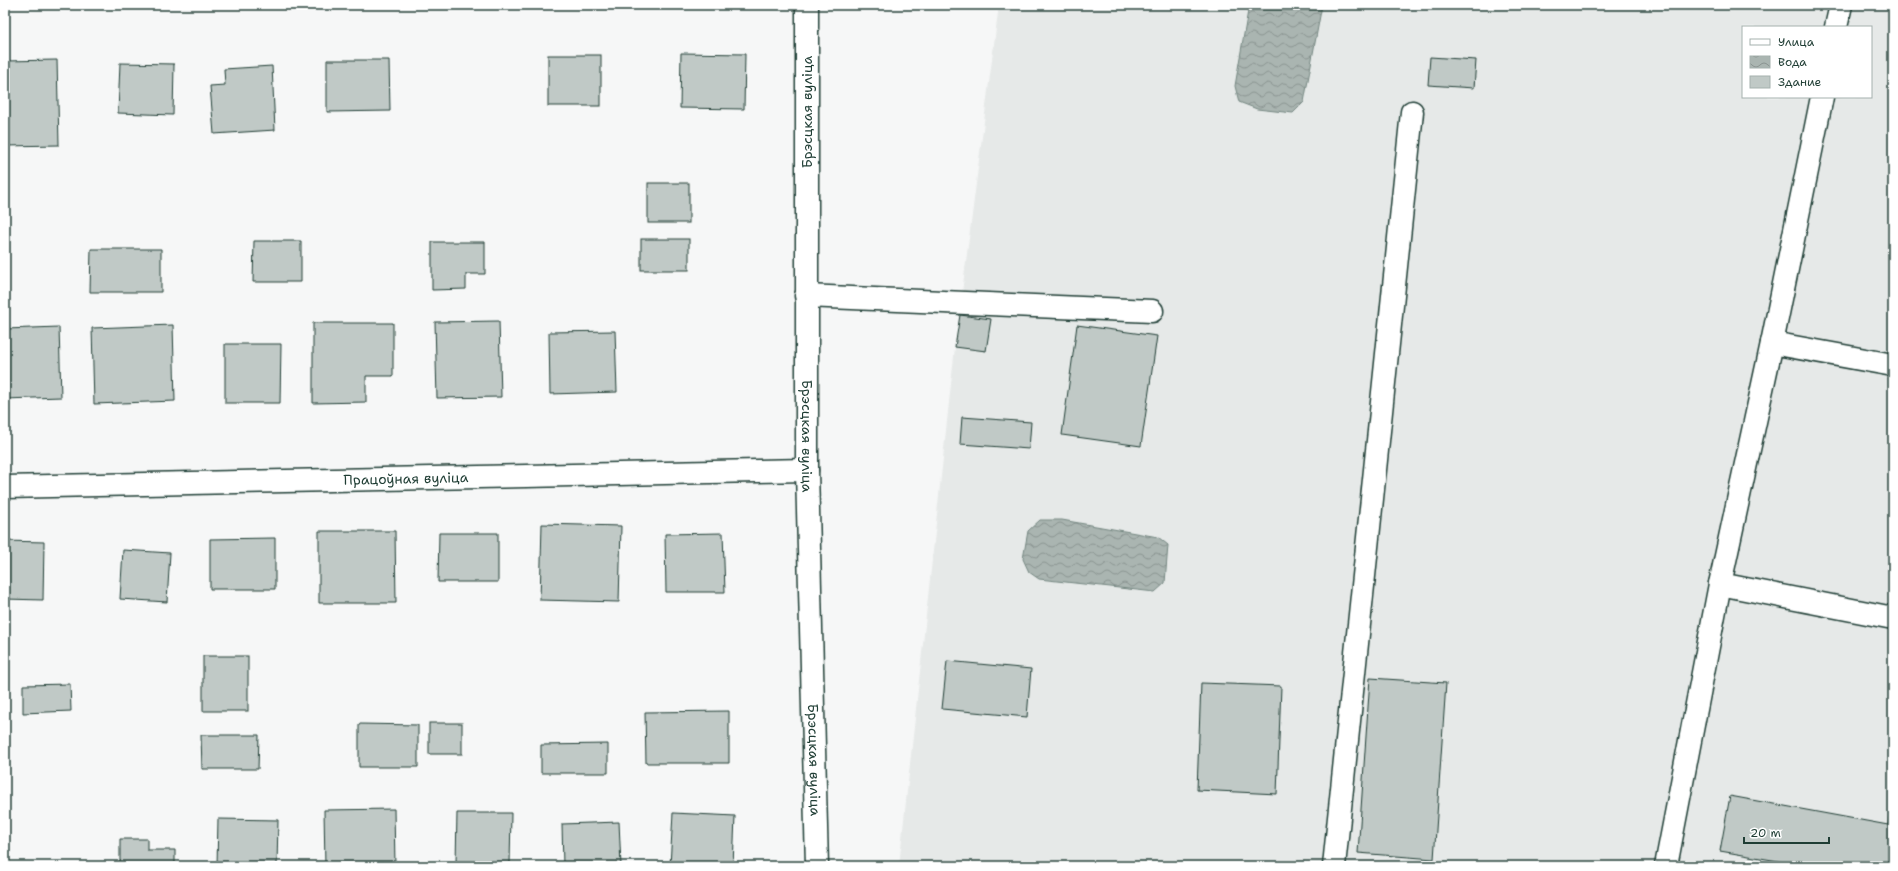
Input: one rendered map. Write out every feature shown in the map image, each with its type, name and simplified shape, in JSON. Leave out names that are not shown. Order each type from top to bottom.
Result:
[{"type":"street","name":"Брэсцкая вуліца","points":[[807,5],[807,470],[817,866]]},
{"type":"street","points":[[1836,26],[1841,5]]},
{"type":"street","points":[[1666,866],[1720,584],[1772,343],[1822,98]]},
{"type":"street","points":[[1334,866],[1412,112]]},
{"type":"street","points":[[806,296],[1152,311]]},
{"type":"street","points":[[1772,343],[1893,365]]},
{"type":"street","name":"Працоўная вуліца","points":[[5,487],[807,470]]},
{"type":"street","points":[[1720,584],[1893,618]]},
{"type":"shaded area","points":[[999,5],[1893,5],[1893,866],[899,866],[955,347]]},
{"type":"water","points":[[1249,5],[1322,5],[1304,102],[1293,113],[1257,109],[1239,102],[1235,86]]},
{"type":"water","points":[[1040,520],[1062,520],[1158,537],[1168,545],[1165,583],[1155,592],[1039,579],[1029,572],[1023,559],[1028,531]]},
{"type":"building","points":[[681,53],[745,54],[744,109],[680,108]]},
{"type":"building","points":[[548,55],[601,55],[601,106],[548,106]]},
{"type":"building","points":[[1430,57],[1476,60],[1474,88],[1428,85]]},
{"type":"building","points":[[57,60],[59,145],[5,146],[5,61]]},
{"type":"building","points":[[327,60],[389,60],[390,111],[327,112]]},
{"type":"building","points":[[120,63],[174,64],[173,115],[118,113]]},
{"type":"building","points":[[272,66],[275,130],[214,134],[210,86],[225,85],[224,69]]},
{"type":"building","points":[[648,183],[689,183],[689,223],[648,223]]},
{"type":"building","points":[[641,239],[689,239],[689,270],[641,270]]},
{"type":"building","points":[[254,241],[301,241],[301,282],[253,282]]},
{"type":"building","points":[[432,242],[485,242],[485,274],[466,274],[466,289],[432,290]]},
{"type":"building","points":[[91,249],[161,249],[161,292],[90,292]]},
{"type":"building","points":[[960,315],[991,319],[986,351],[955,347]]},
{"type":"building","points":[[499,321],[501,397],[437,398],[435,322]]},
{"type":"building","points":[[313,323],[393,323],[393,376],[366,376],[366,402],[313,403]]},
{"type":"building","points":[[173,325],[175,401],[94,404],[92,328]]},
{"type":"building","points":[[1077,325],[1157,336],[1141,446],[1062,435]]},
{"type":"building","points":[[59,327],[61,397],[5,399],[5,329]]},
{"type":"building","points":[[615,331],[617,392],[550,394],[549,332]]},
{"type":"building","points":[[225,344],[281,344],[280,403],[225,403]]},
{"type":"building","points":[[962,417],[1031,422],[1029,449],[960,444]]},
{"type":"building","points":[[542,524],[621,526],[619,602],[540,600]]},
{"type":"building","points":[[319,531],[395,531],[396,603],[319,603]]},
{"type":"building","points":[[439,533],[498,533],[498,582],[438,582]]},
{"type":"building","points":[[723,533],[725,592],[666,592],[665,534]]},
{"type":"building","points":[[275,538],[275,589],[210,589],[210,539]]},
{"type":"building","points":[[5,541],[44,542],[43,600],[5,599]]},
{"type":"building","points":[[123,550],[170,553],[167,602],[120,599]]},
{"type":"building","points":[[203,656],[248,656],[248,711],[203,711]]},
{"type":"building","points":[[947,661],[1031,669],[1027,717],[942,709]]},
{"type":"building","points":[[1370,678],[1446,683],[1434,859],[1358,853]]},
{"type":"building","points":[[1201,683],[1281,686],[1277,794],[1197,790]]},
{"type":"building","points":[[70,684],[71,711],[23,713],[23,685]]},
{"type":"building","points":[[729,711],[729,763],[646,763],[645,712]]},
{"type":"building","points":[[429,723],[462,723],[462,754],[429,754]]},
{"type":"building","points":[[359,724],[418,725],[418,767],[359,767]]},
{"type":"building","points":[[201,735],[259,735],[258,769],[202,769]]},
{"type":"building","points":[[608,744],[608,773],[541,773],[541,745]]},
{"type":"building","points":[[1730,796],[1888,825],[1893,800],[1893,866],[1807,866],[1720,851]]},
{"type":"building","points":[[394,809],[395,866],[325,866],[324,810]]},
{"type":"building","points":[[457,813],[511,813],[510,864],[456,863]]},
{"type":"building","points":[[673,813],[735,816],[733,866],[670,866]]},
{"type":"building","points":[[218,819],[278,820],[277,866],[217,866]]},
{"type":"building","points":[[619,822],[621,866],[563,866],[562,824]]},
{"type":"building","points":[[120,839],[147,839],[147,850],[175,850],[175,866],[120,866]]}]
